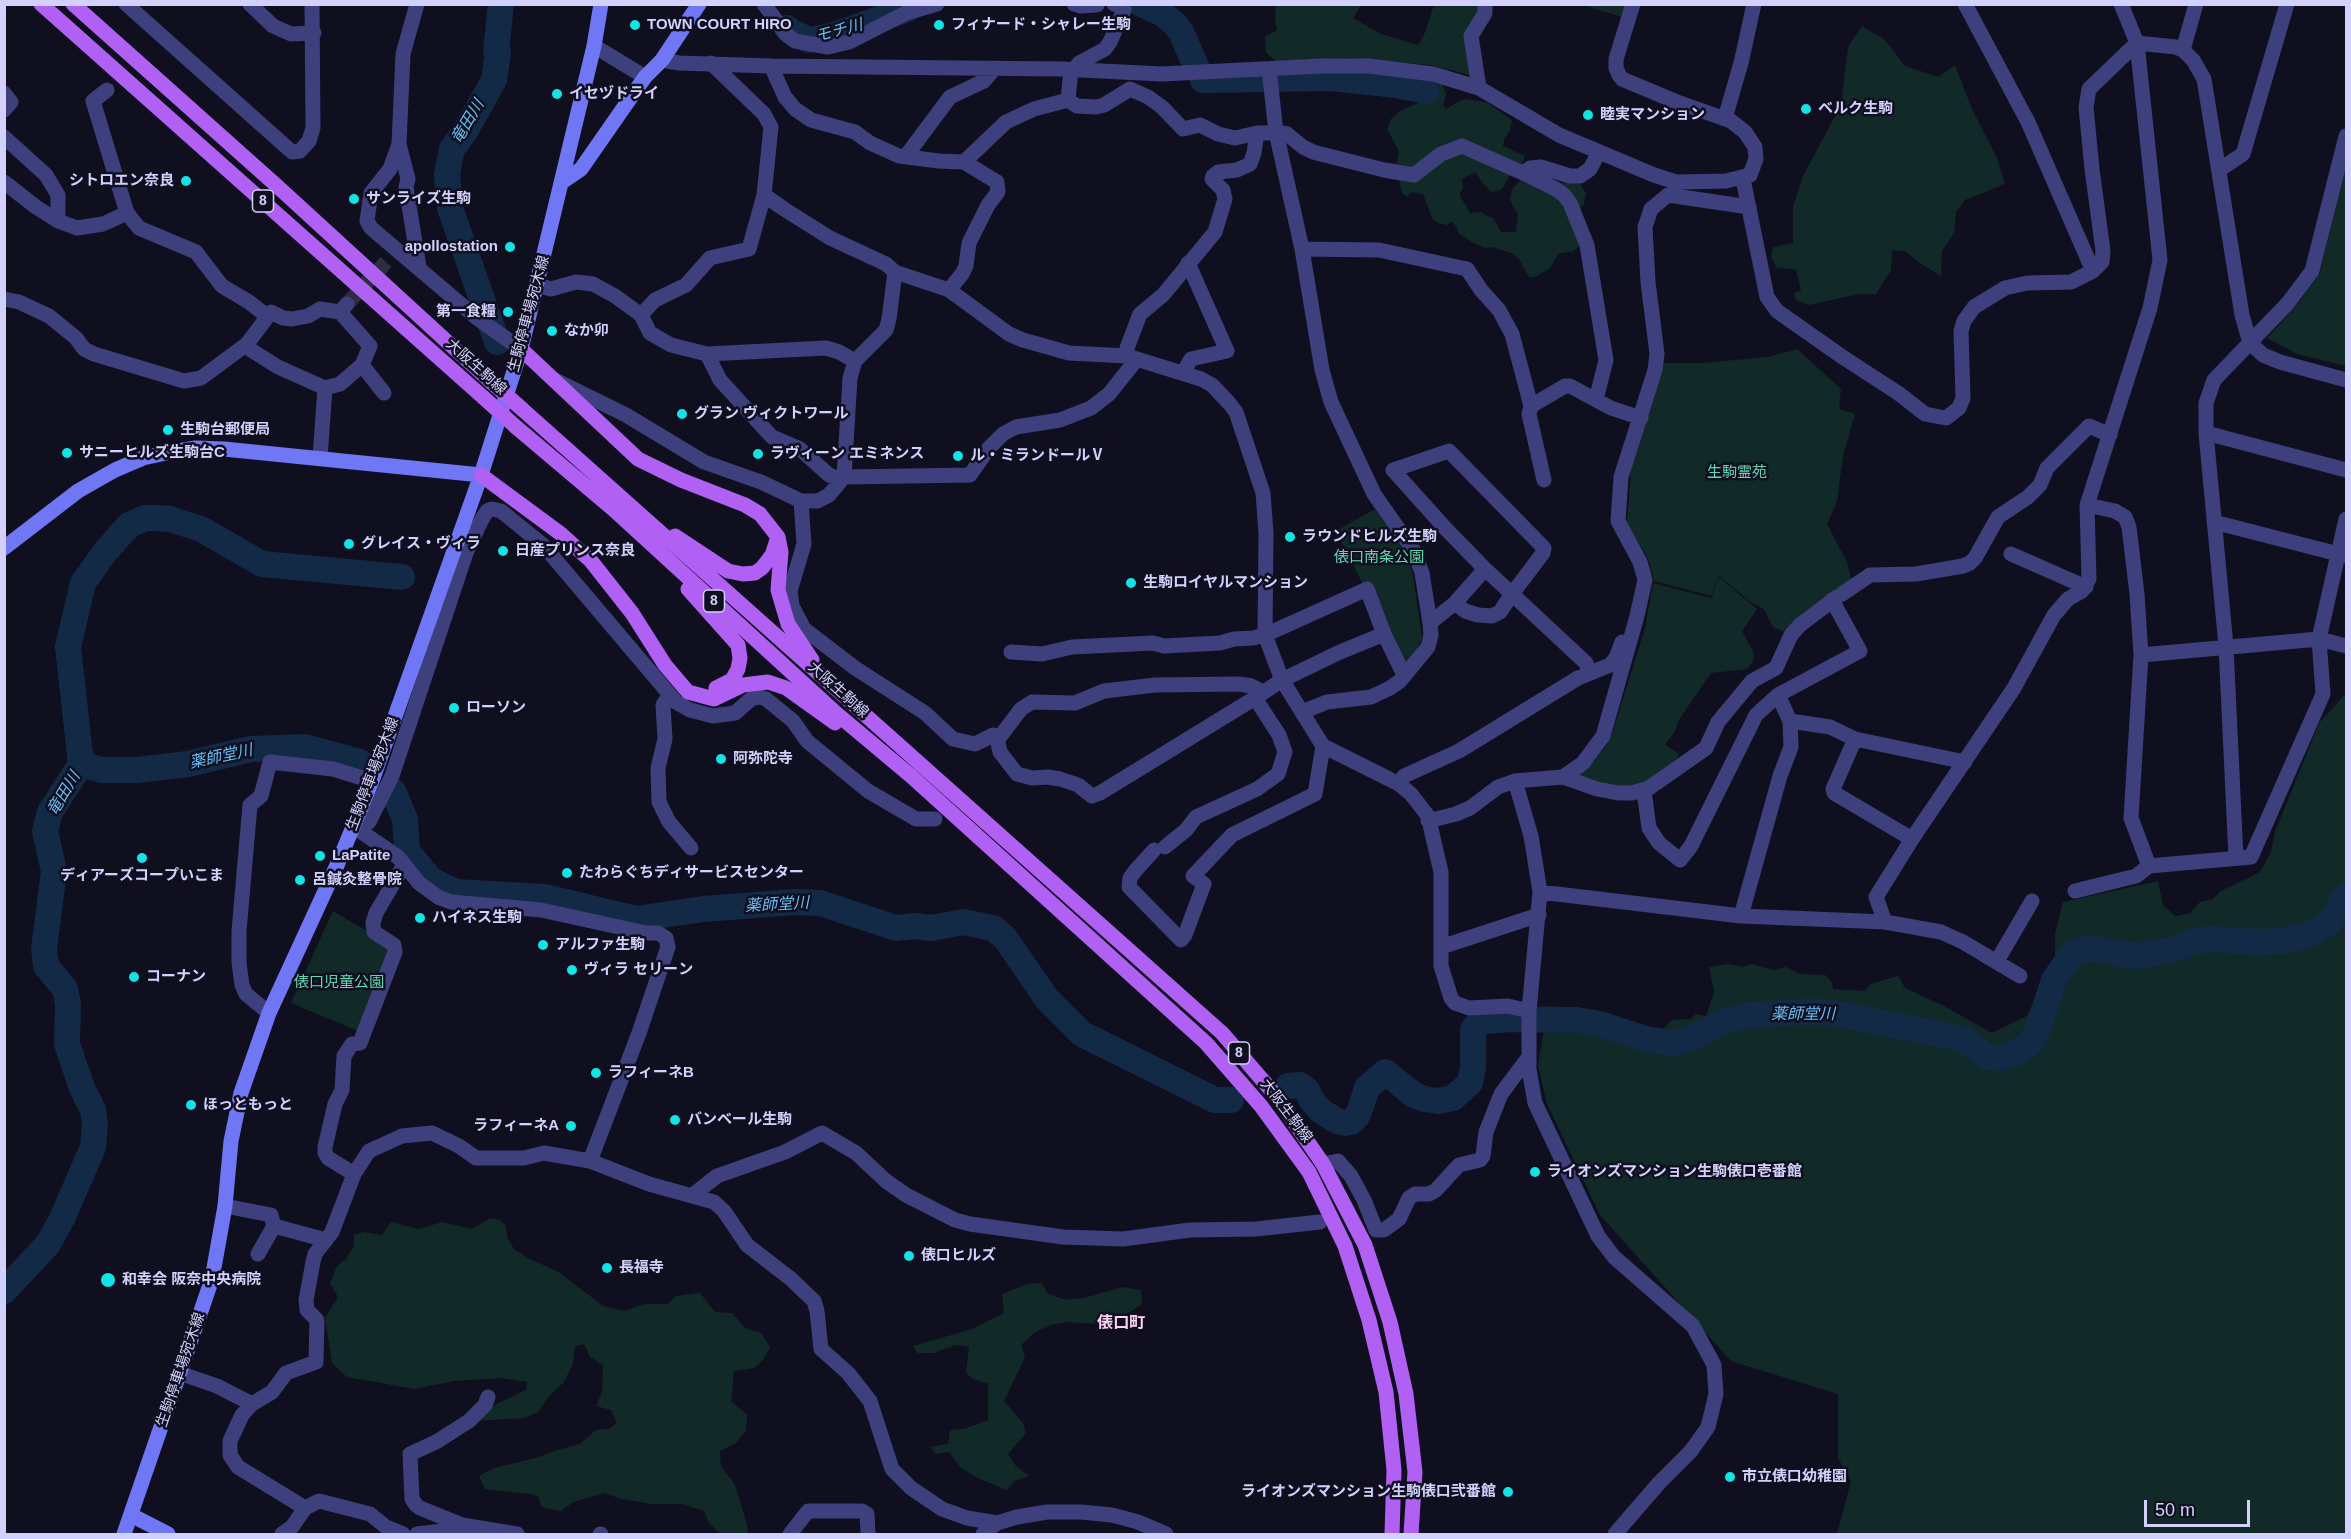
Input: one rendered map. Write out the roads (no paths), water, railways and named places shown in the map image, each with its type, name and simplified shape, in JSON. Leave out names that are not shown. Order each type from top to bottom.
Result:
[{"type":"main road","name":"大阪生駒線","points":[[41,4],[516,427],[617,503],[849,701],[1222,1033],[1277,1096],[1323,1164],[1365,1245],[1390,1322],[1406,1394],[1415,1473],[1411,1534]]},
{"type":"main road","name":"大阪生駒線","points":[[73,4],[522,409],[837,714],[911,776],[1206,1043],[1261,1106],[1309,1172],[1345,1246],[1369,1320],[1386,1392],[1394,1470],[1392,1534]]},
{"type":"main road","name":"生駒停車場宛木線","points":[[124,1534],[212,1279],[225,1206],[231,1141],[241,1093],[269,1013],[372,781],[481,475],[521,349],[594,46],[601,4]]},
{"type":"main road","points":[[562,182],[582,169],[645,77],[662,60],[699,4]]},
{"type":"main road","points":[[521,349],[638,459],[681,480],[746,505],[760,514],[778,537],[781,552],[778,590],[788,624],[810,658],[849,701]]},
{"type":"main road","points":[[4,548],[78,491],[115,470],[143,458],[171,452],[204,448],[481,475],[561,534],[591,561],[632,613],[678,682],[696,695],[714,699],[743,685],[759,682],[786,688],[911,776]]},
{"type":"main road","points":[[617,503],[728,572],[755,573],[772,555],[778,537]]},
{"type":"main road","points":[[617,503],[738,645],[740,658],[738,669],[732,680],[712,689],[678,682]]},
{"type":"main road","points":[[131,1515],[168,1534]]},
{"type":"street","points":[[126,4],[292,152],[300,151],[309,141],[313,128],[312,4]]},
{"type":"street","points":[[249,4],[273,26],[291,34],[314,33]]},
{"type":"street","points":[[417,4],[403,54],[399,144],[408,179],[406,187],[419,267]]},
{"type":"street","points":[[764,4],[786,34],[795,41],[828,47],[849,42],[906,13],[937,4]]},
{"type":"street","points":[[1074,4],[1098,5]]},
{"type":"street","points":[[1068,100],[1073,70],[1079,63],[1105,49],[1110,42],[1124,10],[1114,4]]},
{"type":"street","points":[[1479,88],[1471,36],[1485,14],[1485,4]]},
{"type":"street","points":[[662,60],[679,63],[771,66],[1270,75],[1369,66],[1433,74],[1479,88],[1559,135],[1676,182],[1743,179],[1750,176],[1756,159],[1755,147],[1745,132],[1725,118],[1677,102],[1622,79],[1619,75],[1616,59],[1633,4]]},
{"type":"street","points":[[1725,118],[1741,63],[1754,4]]},
{"type":"street","points":[[1965,4],[2028,122],[2093,270]]},
{"type":"street","points":[[1885,922],[1876,897],[1912,839],[2014,688],[2054,615],[2068,599],[2086,587],[2089,579],[2087,505],[2150,308],[2160,260],[2137,43],[2121,4]]},
{"type":"street","points":[[2183,50],[2196,4]]},
{"type":"street","points":[[2218,170],[2243,154],[2287,4]]},
{"type":"street","points":[[1743,179],[1767,297],[1777,311],[1898,393],[1925,414],[1936,418],[1946,418],[1959,408],[1963,398],[1961,332],[1964,321],[1974,307],[2005,288],[2027,283],[2071,282],[2093,270],[2102,262],[2103,251],[2092,169],[2086,97],[2095,81],[2137,43],[2158,44],[2183,50],[2193,60],[2204,80],[2245,329],[2250,343],[2263,355],[2280,362],[2346,380]]},
{"type":"street","points":[[594,46],[645,77]]},
{"type":"street","points":[[641,315],[656,300],[686,285],[710,258],[749,249],[764,195],[771,127],[764,114],[711,63]]},
{"type":"street","points":[[771,66],[785,97],[804,116],[855,132],[899,156],[964,162],[997,182],[998,192],[988,205],[969,243],[966,266],[949,290]]},
{"type":"street","points":[[906,156],[950,97],[984,81],[994,69]]},
{"type":"street","points":[[1270,75],[1276,132],[1302,249],[1322,370],[1331,402],[1374,494],[1414,551],[1422,573],[1431,635],[1428,647],[1390,688],[1371,697],[1327,702],[1302,712]]},
{"type":"street","points":[[964,162],[1006,122],[1034,109],[1068,100],[1077,106],[1104,105],[1130,89],[1162,107],[1183,129],[1200,125],[1218,134],[1235,138],[1276,132],[1287,134],[1313,152],[1384,171],[1414,175],[1441,154],[1462,146],[1554,188],[1570,203],[1587,245],[1606,360],[1596,400]]},
{"type":"street","points":[[107,90],[93,101],[127,213],[139,228],[196,252],[222,286],[267,316]]},
{"type":"street","points":[[4,93],[11,102],[4,110]]},
{"type":"street","points":[[1132,357],[1127,348],[1140,314],[1163,294],[1215,232],[1225,202],[1222,190],[1214,182],[1213,176],[1218,172],[1236,170],[1250,164],[1257,134]]},
{"type":"street","points":[[2236,858],[2226,646],[2206,433],[2206,403],[2214,380],[2288,303],[2312,271],[2346,136]]},
{"type":"street","points":[[4,137],[46,175],[58,195],[58,221]]},
{"type":"street","points":[[399,144],[390,169],[371,194],[367,220],[370,228],[391,257],[419,267],[477,318],[521,349]]},
{"type":"street","points":[[1523,173],[1530,168],[1540,167],[1570,176],[1580,176],[1590,169],[1599,152]]},
{"type":"street","points":[[4,182],[58,221],[77,228],[103,224],[127,213]]},
{"type":"street","points":[[764,195],[830,238],[886,264],[895,272],[949,290],[1010,334],[1023,340],[1069,353],[1132,357],[1183,373],[1212,386],[1229,403],[1236,412],[1263,493],[1266,533],[1265,635],[1282,680],[1323,746],[1399,784],[1412,794],[1428,816],[1441,872],[1441,966],[1447,990],[1455,1003],[1469,1008],[1508,1006],[1529,1011]]},
{"type":"street","points":[[1563,777],[1583,763],[1604,736],[1645,580],[1640,562],[1618,521],[1621,477],[1656,370],[1658,354],[1648,282],[1645,227],[1651,209],[1668,195],[1749,207]]},
{"type":"street","points":[[756,222],[784,209]]},
{"type":"street","points":[[1302,249],[1379,250],[1467,269],[1481,290],[1499,310],[1512,334],[1531,406],[1529,414],[1544,480]]},
{"type":"street","points":[[1183,373],[1191,359],[1227,351],[1188,263]]},
{"type":"street","points":[[552,378],[618,411],[704,462],[760,482],[801,501],[818,501],[829,495],[843,479],[848,393],[855,362],[886,330],[895,272]]},
{"type":"street","points":[[538,285],[551,289],[576,282],[593,284],[615,296],[641,315],[650,333],[671,345],[707,354],[826,348],[839,352],[855,362]]},
{"type":"street","points":[[4,299],[19,302],[49,316],[76,338],[84,349],[94,354],[184,381],[201,378],[247,344],[271,312],[283,318],[292,319],[308,316],[320,309],[344,308],[370,346],[362,365],[340,384],[326,388],[278,367],[251,350],[247,344]]},
{"type":"street","points":[[707,354],[720,380],[772,438],[800,449],[829,475],[843,479],[970,475],[989,448],[1003,434],[1016,427],[1067,418],[1091,408],[1109,394],[1132,357]]},
{"type":"street","points":[[362,365],[384,393]]},
{"type":"street","points":[[1531,406],[1565,386],[1577,388],[1611,408],[1641,418]]},
{"type":"street","points":[[320,458],[326,388]]},
{"type":"street","points":[[1428,820],[1456,814],[1470,808],[1498,787],[1515,781],[1563,777],[1597,789],[1618,793],[1632,794],[1644,791],[1706,748],[1718,722],[1752,681],[1776,668],[1791,635],[1837,597],[1870,575],[1916,574],[1970,563],[1998,517],[2028,497],[2040,485],[2046,468],[2089,426],[2110,435]]},
{"type":"street","points":[[2206,433],[2346,470]]},
{"type":"street","points":[[1455,603],[1465,611],[1492,616],[1500,612],[1512,594],[1543,553],[1544,548],[1449,451],[1393,470],[1446,529],[1512,594],[1586,663],[1589,673]]},
{"type":"street","points":[[801,501],[804,544],[790,591],[792,606],[804,629],[855,668],[925,713],[953,740],[975,744],[993,735],[999,738]]},
{"type":"street","points":[[2087,505],[2115,511],[2125,518],[2130,527],[2141,655],[2131,818],[2149,866]]},
{"type":"street","points":[[369,822],[392,776],[466,553],[482,519],[487,511],[492,509],[501,511],[543,545],[669,696],[690,711],[712,716],[735,713],[752,699],[760,697],[766,699],[793,721],[807,741],[868,791],[916,819],[935,819]]},
{"type":"street","points":[[2075,891],[2136,876],[2149,866],[2251,856],[2323,694],[2319,639],[2342,555],[2346,519]]},
{"type":"street","points":[[2214,522],[2342,555]]},
{"type":"street","points":[[2011,554],[2086,587]]},
{"type":"street","points":[[1430,622],[1455,603],[1485,568]]},
{"type":"street","points":[[1011,652],[1042,654],[1072,647],[1221,642],[1265,635],[1367,589],[1384,634],[1404,675]]},
{"type":"street","points":[[1644,791],[1649,828],[1659,843],[1680,860],[1691,846],[1756,715],[1778,695],[1860,651],[1837,597]]},
{"type":"street","points":[[1399,784],[1404,776],[1459,751],[1578,678],[1610,665],[1616,658],[1626,627],[1637,616]]},
{"type":"street","points":[[1323,746],[1315,794],[1232,835],[1193,876],[1204,884],[1185,935],[1181,940],[1129,887],[1130,878],[1160,848],[1186,830],[1196,817],[1257,789],[1278,774],[1285,752],[1259,695],[1251,686],[1239,684],[1155,685],[1104,691],[1076,703],[1032,702],[1021,709],[999,738],[998,743],[1000,752],[1017,774],[1032,778],[1060,779],[1078,785],[1092,796],[1100,794],[1259,695],[1282,680],[1384,634]]},
{"type":"street","points":[[2141,655],[2319,639],[2346,646]]},
{"type":"street","points":[[1741,916],[1780,776],[1791,747],[1790,721],[1778,695]]},
{"type":"street","points":[[669,696],[663,705],[665,739],[658,768],[659,802],[669,822],[691,848]]},
{"type":"street","points":[[1790,721],[1830,727],[1855,739],[1965,762]]},
{"type":"street","points":[[1855,739],[1833,789],[1834,793],[1912,839]]},
{"type":"street","points":[[269,1013],[246,994],[242,985],[239,963],[239,931],[250,805],[261,796],[270,762],[333,768],[372,781]]},
{"type":"street","points":[[1515,781],[1531,837],[1540,892],[1529,1011],[1528,1058],[1531,1086],[1542,1120],[1598,1236],[1614,1257],[1693,1326],[1714,1365],[1716,1394],[1708,1427],[1690,1451],[1659,1482],[1615,1534]]},
{"type":"street","points":[[353,825],[398,857],[419,883],[438,897],[452,902],[541,910],[646,933],[658,933],[666,938],[668,947],[639,1033],[590,1161]]},
{"type":"street","points":[[354,1174],[328,1158],[325,1147],[335,1104],[342,1090],[345,1056],[352,1044],[360,1043],[395,952],[394,945],[374,932],[373,923],[376,913],[404,865]]},
{"type":"street","points":[[1540,892],[1741,916],[1885,922],[1941,932],[1997,961],[2020,976]]},
{"type":"street","points":[[1997,961],[2032,901]]},
{"type":"street","points":[[1441,947],[1539,915]]},
{"type":"street","points":[[1323,1164],[1338,1161],[1351,1176],[1376,1225],[1376,1230],[1384,1230],[1394,1224],[1409,1198],[1416,1194],[1433,1192],[1459,1165],[1480,1160],[1483,1156],[1486,1132],[1501,1094],[1528,1058]]},
{"type":"street","points":[[304,1508],[247,1474],[233,1461],[229,1448],[230,1441],[242,1415],[252,1404],[272,1392],[286,1373],[316,1362],[317,1320],[307,1310],[306,1300],[315,1254],[332,1232],[354,1174],[369,1151],[402,1136],[432,1133],[459,1146],[476,1158],[524,1158],[544,1153],[590,1161],[649,1184],[714,1202],[724,1211],[747,1245],[791,1279],[814,1301],[821,1349],[848,1372],[870,1401],[892,1469],[911,1488],[942,1509],[966,1518],[997,1523]]},
{"type":"street","points":[[693,1195],[717,1176],[785,1152],[822,1133],[856,1154],[886,1181],[906,1195],[955,1220],[970,1224],[1063,1237],[1123,1239],[1190,1230],[1256,1229],[1320,1222]]},
{"type":"street","points":[[225,1206],[271,1215],[274,1226],[258,1254]]},
{"type":"street","points":[[274,1226],[326,1240]]},
{"type":"street","points":[[179,1374],[217,1386],[252,1404]]},
{"type":"street","points":[[488,1397],[485,1405],[469,1421],[436,1442],[411,1454],[412,1499],[420,1508],[462,1525],[517,1534]]},
{"type":"street","points":[[282,1534],[292,1527],[304,1508],[319,1501],[370,1514],[385,1531],[403,1534]]},
{"type":"street","points":[[790,1534],[808,1511],[862,1510],[867,1514],[868,1534]]},
{"type":"street","points":[[983,1534],[997,1523],[1047,1512],[1112,1515],[1166,1534]]},
{"type":"street","points":[[417,1534],[443,1531],[462,1525]]},
{"type":"waterway","name":"竜田川","points":[[497,342],[450,208],[447,174],[452,149],[466,130],[494,80],[501,4]]},
{"type":"waterway","points":[[1141,4],[1163,14],[1174,23],[1181,32],[1196,66]]},
{"type":"waterway","name":"モチ川","points":[[787,28],[809,40],[831,36],[908,9]]},
{"type":"waterway","points":[[1203,80],[1331,78],[1396,85],[1426,91]]},
{"type":"waterway","name":"竜田川","points":[[4,1291],[48,1244],[62,1219],[93,1147],[95,1125],[93,1110],[82,1088],[67,1044],[68,1004],[65,989],[46,966],[44,949],[54,871],[45,831],[50,812],[81,764],[68,647],[83,583],[105,552],[129,525],[145,518],[170,519],[201,529],[262,564],[402,577]]},
{"type":"waterway","name":"薬師堂川","points":[[81,764],[102,770],[137,770],[188,764],[251,749],[305,747],[360,762]]},
{"type":"waterway","name":"薬師堂川","points":[[393,791],[405,819],[407,851],[431,880],[456,892],[544,897],[636,919],[703,909],[795,902],[820,903],[896,928],[915,926],[931,928],[963,922],[993,928],[1005,938],[1047,999],[1082,1034],[1215,1100],[1231,1100]]},
{"type":"waterway","name":"薬師堂川","points":[[1288,1086],[1300,1085],[1307,1090],[1312,1101],[1321,1111],[1345,1123],[1351,1122],[1358,1115],[1367,1088],[1385,1072],[1414,1095],[1424,1099],[1438,1101],[1453,1098],[1470,1083],[1473,1068],[1473,1030],[1477,1024],[1484,1021],[1513,1019],[1577,1020],[1600,1024],[1649,1040],[1673,1043],[1686,1040],[1725,1021],[1750,1015],[1828,1012],[1964,1039],[1987,1057],[2000,1058],[2015,1054],[2031,1042],[2037,1032],[2054,980],[2073,953],[2098,949],[2141,956],[2174,949],[2195,941],[2212,939],[2282,941],[2309,935],[2328,924],[2346,896]]},
{"type":"tunnel","points":[[347,304],[386,262]]},
{"type":"place","name":"TOWN COURT HIRO","points":[[635,25]]},
{"type":"place","name":"フィナード・シャレー生駒","points":[[939,25]]},
{"type":"place","name":"イセヅドライ","points":[[557,94]]},
{"type":"place","name":"ベルク生駒","points":[[1806,109]]},
{"type":"place","name":"睦実マンション","points":[[1588,115]]},
{"type":"place","name":"シトロエン奈良","points":[[186,181]]},
{"type":"place","name":"サンライズ生駒","points":[[354,199]]},
{"type":"place","name":"apollostation","points":[[510,247]]},
{"type":"place","name":"第一食糧","points":[[508,312]]},
{"type":"place","name":"なか卯","points":[[552,331]]},
{"type":"place","name":"グラン ヴィクトワール","points":[[682,414]]},
{"type":"place","name":"生駒台郵便局","points":[[168,430]]},
{"type":"place","name":"サニーヒルズ生駒台C","points":[[67,453]]},
{"type":"place","name":"ラヴィーン エミネンス","points":[[758,454]]},
{"type":"place","name":"ル・ミランドールⅤ","points":[[958,456]]},
{"type":"place","name":"ラウンドヒルズ生駒","points":[[1290,537]]},
{"type":"place","name":"グレイス・ヴィラ","points":[[349,544]]},
{"type":"place","name":"日産プリンス奈良","points":[[503,551]]},
{"type":"place","name":"生駒ロイヤルマンション","points":[[1131,583]]},
{"type":"place","name":"ローソン","points":[[454,708]]},
{"type":"place","name":"阿弥陀寺","points":[[721,759]]},
{"type":"place","name":"LaPatite","points":[[320,856]]},
{"type":"place","name":"ディアーズコープいこま","points":[[142,858]]},
{"type":"place","name":"たわらぐちディサービスセンター","points":[[567,873]]},
{"type":"place","name":"呂鍼灸整骨院","points":[[300,880]]},
{"type":"place","name":"ハイネス生駒","points":[[420,918]]},
{"type":"place","name":"アルファ生駒","points":[[543,945]]},
{"type":"place","name":"ヴィラ セリーン","points":[[572,970]]},
{"type":"place","name":"コーナン","points":[[134,977]]},
{"type":"place","name":"ラフィーネB","points":[[596,1073]]},
{"type":"place","name":"ほっともっと","points":[[191,1105]]},
{"type":"place","name":"バンベール生駒","points":[[675,1120]]},
{"type":"place","name":"ラフィーネA","points":[[571,1126]]},
{"type":"place","name":"ライオンズマンション生駒俵口壱番館","points":[[1535,1172]]},
{"type":"place","name":"俵口ヒルズ","points":[[909,1256]]},
{"type":"place","name":"長福寺","points":[[607,1268]]},
{"type":"place","name":"和幸会 阪奈中央病院","points":[[108,1280]]},
{"type":"place","name":"市立俵口幼稚園","points":[[1730,1477]]},
{"type":"place","name":"ライオンズマンション生駒俵口弐番館","points":[[1508,1492]]},
{"type":"district","name":"俵口町","points":[[1121,1324]]},
{"type":"park label","name":"生駒霊苑","points":[[1737,473]]},
{"type":"park label","name":"俵口南条公園","points":[[1379,558]]},
{"type":"park label","name":"俵口児童公園","points":[[339,983]]}]
